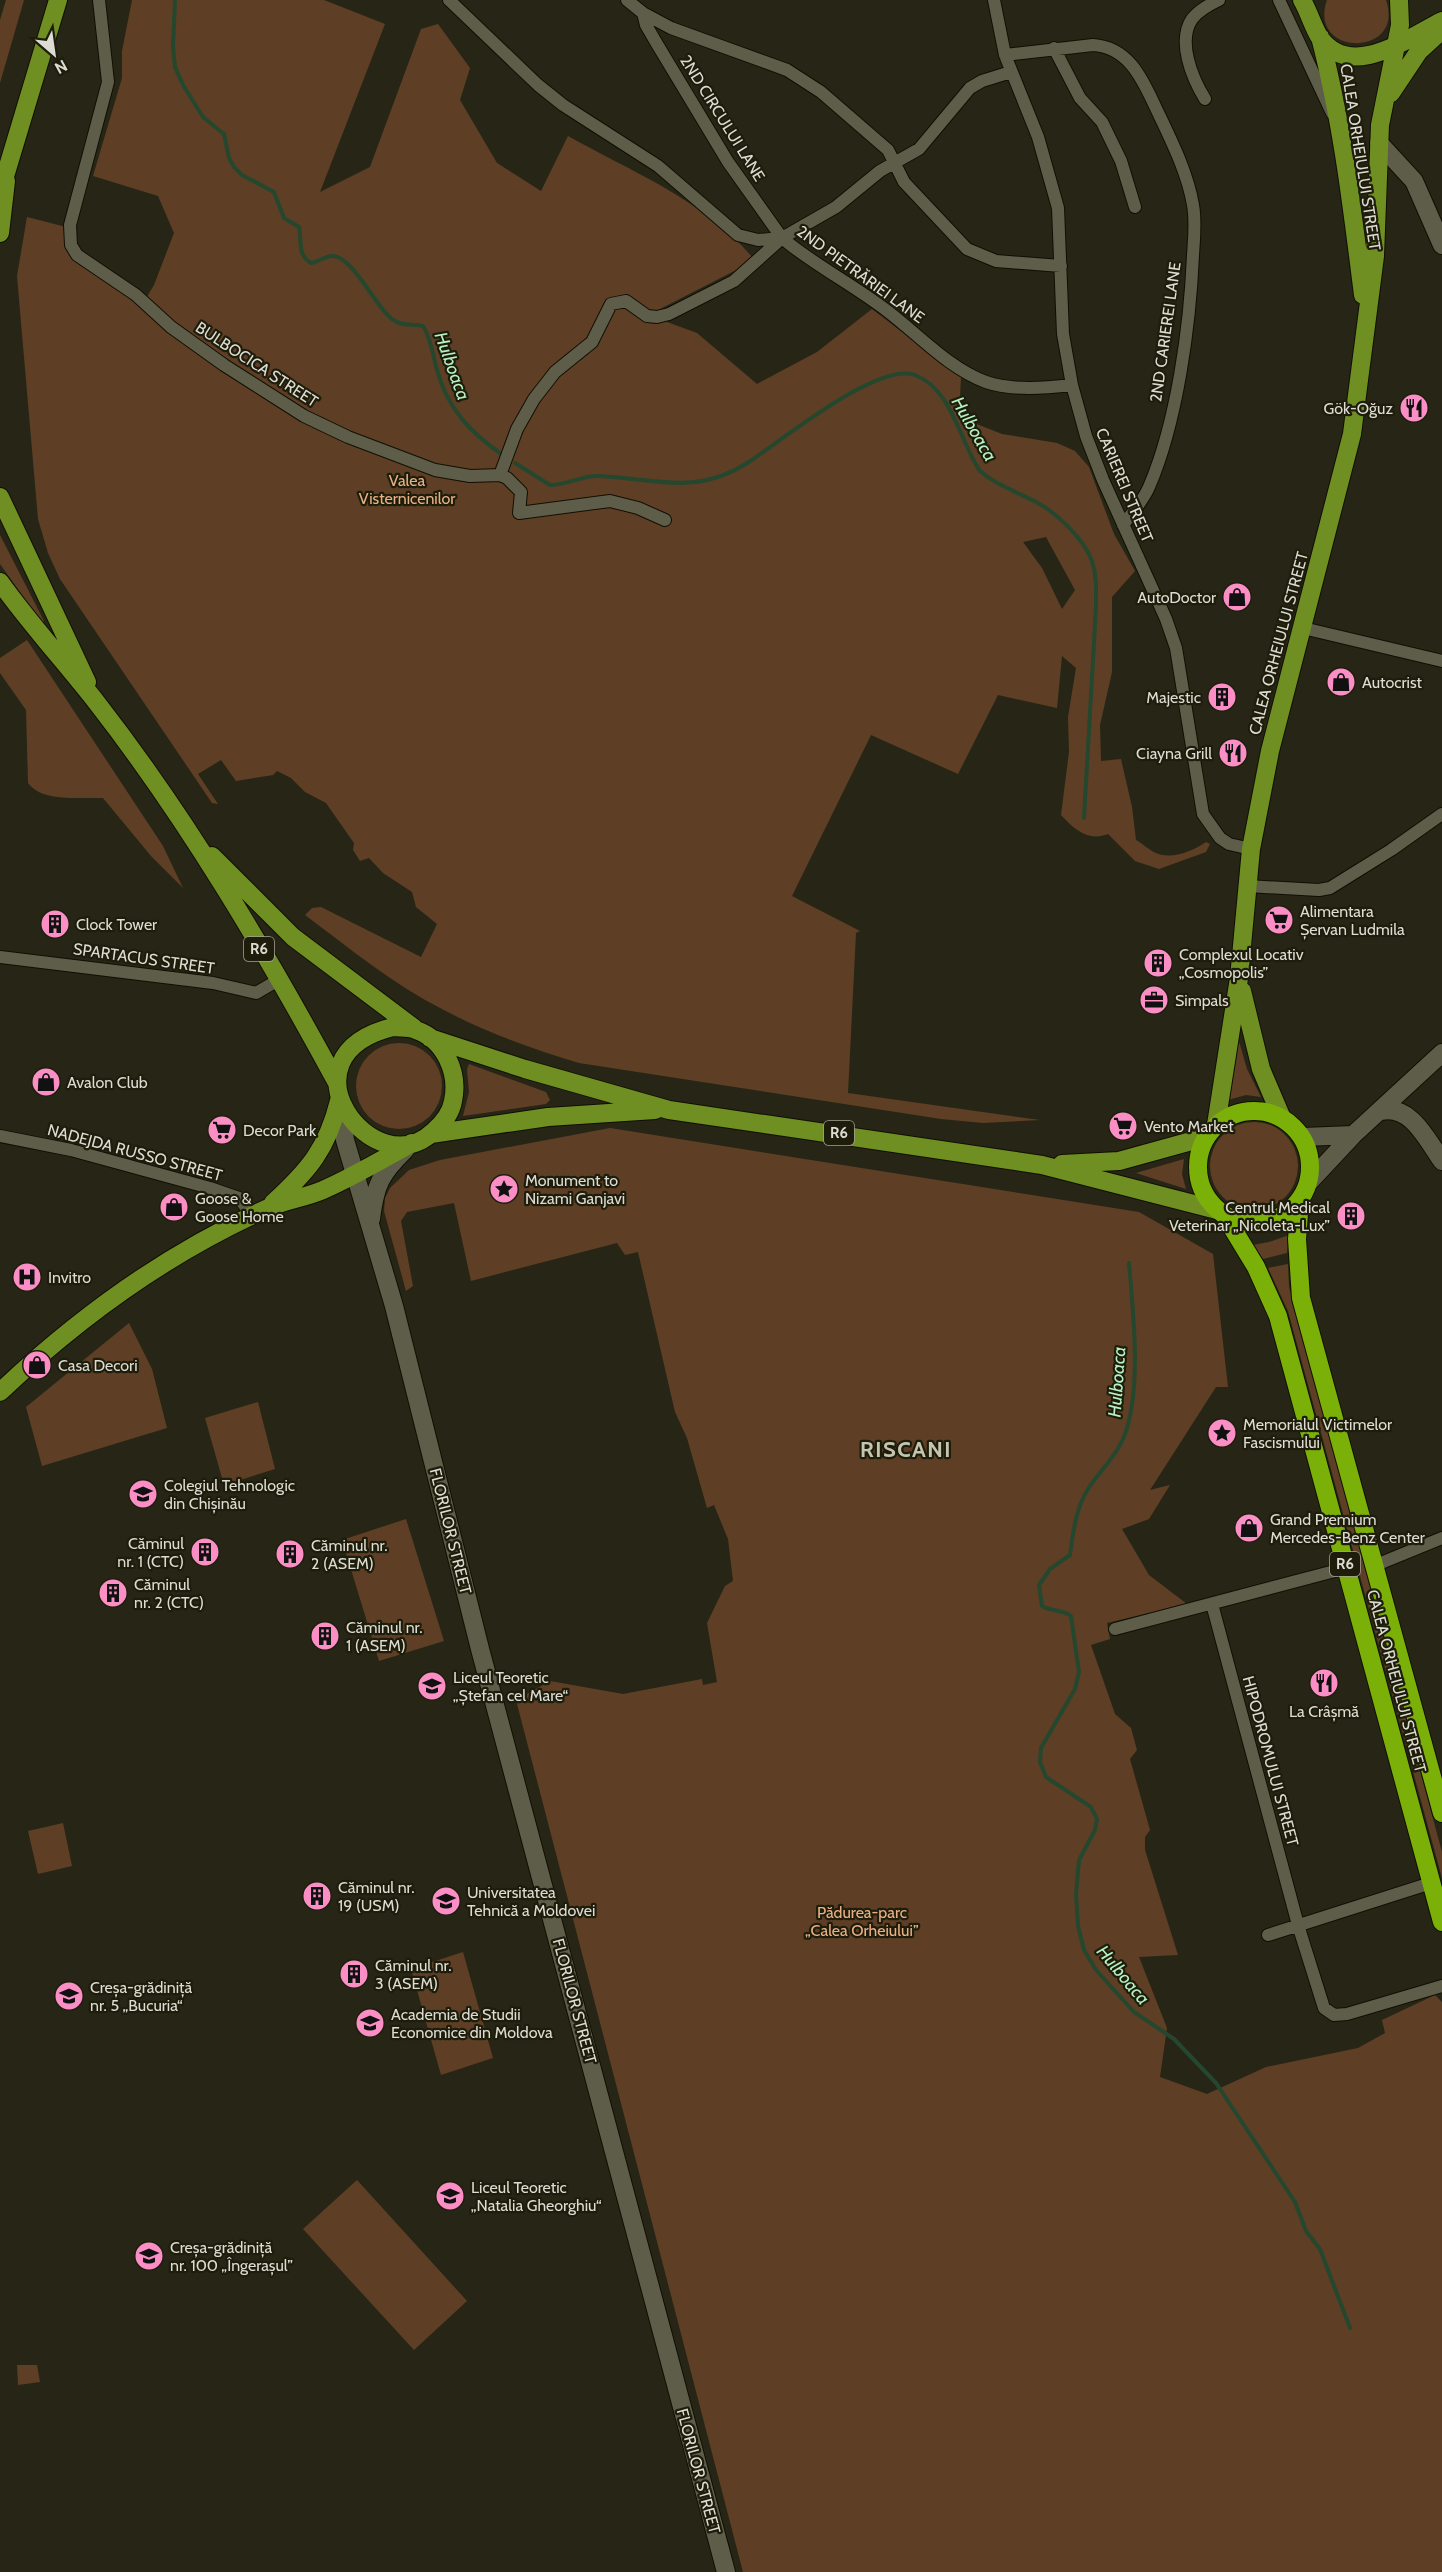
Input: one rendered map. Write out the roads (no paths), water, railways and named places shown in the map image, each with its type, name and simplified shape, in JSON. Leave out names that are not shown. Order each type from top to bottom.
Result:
[{"type":"highway","name":"R6","points":[[1281,1116],[1265,1111],[1248,1110],[1231,1115],[1211,1131],[1200,1152],[1197,1167],[1203,1190],[1221,1213],[1245,1223],[1266,1222],[1285,1215],[1300,1201],[1310,1181],[1309,1151],[1303,1137]]},
{"type":"highway","points":[[1281,1116],[1303,1137]]},
{"type":"highway","name":"CALEA ORHEIULUI STREET","points":[[1300,1201],[1298,1239],[1301,1298],[1376,1564],[1442,1813]]},
{"type":"highway","name":"CALEA ORHEIULUI STREET","points":[[1221,1213],[1256,1267],[1278,1316],[1442,1922]]},
{"type":"main road","points":[[0,233],[3,186],[58,0]]},
{"type":"main road","name":"CALEA ORHEIULUI STREET","points":[[1302,0],[1320,37],[1339,126],[1366,319]]},
{"type":"main road","points":[[1312,18],[1315,0]]},
{"type":"main road","name":"CALEA ORHEIULUI STREET","points":[[1211,1131],[1239,978],[1251,849],[1270,751],[1349,452],[1375,256],[1379,143],[1394,45],[1400,25],[1400,0]]},
{"type":"main road","points":[[1320,37],[1336,52],[1348,56],[1372,55],[1442,21]]},
{"type":"main road","points":[[1384,105],[1419,51],[1442,30]]},
{"type":"main road","points":[[1379,143],[1414,181],[1442,245]]},
{"type":"main road","name":"R6","points":[[0,497],[97,702]]},
{"type":"main road","name":"R6","points":[[0,582],[33,628],[97,702],[191,835],[280,978],[337,1083]]},
{"type":"main road","points":[[191,835],[293,937],[423,1034]]},
{"type":"main road","name":"CALEA ORHEIULUI STREET","points":[[1239,978],[1253,1044],[1281,1116]]},
{"type":"main road","name":"R6","points":[[339,1101],[337,1083],[342,1062],[355,1044],[372,1032],[393,1027],[423,1034],[525,1069],[669,1110],[1042,1165],[1221,1213]]},
{"type":"main road","name":"R6","points":[[423,1034],[443,1051],[452,1067],[455,1086],[453,1104],[444,1121],[431,1134]]},
{"type":"main road","points":[[1310,1181],[1353,1135],[1441,1057]]},
{"type":"main road","points":[[339,1101],[355,1124],[378,1141],[394,1144],[412,1143]]},
{"type":"main road","points":[[260,1212],[298,1181],[315,1160],[332,1126],[339,1101]]},
{"type":"main road","name":"FLORILOR STREET","points":[[339,1101],[354,1174],[371,1221],[478,1641],[726,2572]]},
{"type":"main road","points":[[1381,1111],[1397,1109],[1412,1119],[1442,1161]]},
{"type":"main road","name":"R6","points":[[412,1143],[431,1134],[548,1117],[669,1110]]},
{"type":"main road","name":"R6","points":[[1042,1165],[1119,1161],[1168,1150],[1211,1131]]},
{"type":"main road","points":[[1303,1137],[1353,1135]]},
{"type":"main road","points":[[0,1392],[52,1345],[141,1278],[200,1243],[260,1212],[322,1190],[412,1143]]},
{"type":"main road","name":"FLORILOR STREET","points":[[371,1221],[374,1193],[381,1177],[412,1143]]},
{"type":"main road","name":"FLORILOR STREET","points":[[322,1190],[341,1190],[354,1197],[371,1221]]},
{"type":"street","name":"BULBOCICA STREET","points":[[99,0],[108,81],[70,225],[71,244],[77,255],[136,295],[171,327],[224,365],[304,416],[348,437],[435,470],[470,476],[500,475]]},
{"type":"street","name":"2ND PIETRĂRIEI LANE","points":[[449,0],[538,85],[563,105],[658,166],[738,235],[758,240],[782,238],[828,273],[883,308],[966,372],[988,382],[1047,387],[1072,385]]},
{"type":"street","points":[[627,0],[643,13],[692,37],[800,77],[821,92],[881,143],[911,191],[967,249],[996,261],[1061,266]]},
{"type":"street","name":"CARIEREI STREET","points":[[994,0],[1005,55],[1038,137],[1058,208],[1063,334],[1072,385],[1091,453],[1166,619],[1176,648],[1203,814],[1220,838],[1229,844],[1251,849]]},
{"type":"street","points":[[1205,99],[1193,77],[1186,37],[1188,27],[1196,14],[1219,0]]},
{"type":"street","points":[[1279,0],[1339,126]]},
{"type":"street","name":"2ND CIRCULUI LANE","points":[[643,13],[646,25],[728,162],[782,238]]},
{"type":"street","name":"2ND CARIEREI LANE","points":[[1005,55],[1080,45],[1105,45],[1123,54],[1132,65],[1172,142],[1188,181],[1194,208],[1191,288],[1181,361],[1167,429],[1148,489],[1123,525]]},
{"type":"street","points":[[1054,48],[1080,98],[1102,122],[1120,161],[1135,207]]},
{"type":"street","points":[[665,520],[639,508],[610,501],[519,513],[521,492],[507,478],[500,475],[517,429],[534,399],[555,372],[592,342],[608,316],[611,304],[626,301],[647,316],[669,314],[734,281],[782,238],[836,207],[894,163],[919,149],[970,88],[982,81],[1011,72]]},
{"type":"street","points":[[1303,628],[1442,662]]},
{"type":"street","points":[[1247,886],[1319,890],[1330,888],[1391,850],[1442,814]]},
{"type":"street","name":"SPARTACUS STREET","points":[[0,957],[202,982],[256,993],[280,978]]},
{"type":"street","name":"NADEJDA RUSSO STREET","points":[[0,1136],[71,1150],[210,1188],[239,1198],[260,1212]]},
{"type":"street","points":[[1376,1564],[1442,1538]]},
{"type":"street","points":[[1115,1629],[1346,1568]]},
{"type":"street","name":"HIPODROMULUI STREET","points":[[1212,1604],[1320,2000],[1328,2012],[1347,2014],[1442,1986]]},
{"type":"street","points":[[1268,1935],[1431,1883]]},
{"type":"waterway","name":"Hulboaca","points":[[175,0],[173,47],[175,67],[183,85],[203,117],[224,134],[229,158],[234,167],[242,175],[274,192],[284,218],[299,227],[302,252],[307,260],[311,263],[331,256],[342,260],[350,266],[388,316],[402,324],[423,326],[442,384],[454,409],[471,429],[504,456]]},
{"type":"waterway","name":"Hulboaca","points":[[515,463],[550,485],[593,476],[676,483],[711,479],[749,462],[830,406],[878,380],[898,374],[915,375],[928,382],[947,404],[980,471],[1052,513],[1069,527],[1083,544],[1092,561],[1096,607],[1084,818]]},
{"type":"waterway","name":"Hulboaca","points":[[1129,1263],[1135,1368],[1127,1428],[1115,1453],[1084,1496],[1076,1520],[1070,1555],[1050,1569],[1039,1585],[1042,1606],[1071,1616],[1079,1672],[1075,1689],[1041,1748],[1040,1762],[1046,1777],[1091,1807],[1097,1819],[1095,1830],[1079,1860],[1076,1894],[1078,1926],[1084,1950],[1096,1970],[1134,2012],[1174,2039],[1216,2083],[1295,2202],[1306,2231],[1320,2249],[1350,2328]]},
{"type":"place","name":"Gök-Oğuz","points":[[1414,408]]},
{"type":"place","name":"AutoDoctor","points":[[1237,597]]},
{"type":"place","name":"Autocrist","points":[[1341,682]]},
{"type":"place","name":"Majestic","points":[[1222,697]]},
{"type":"place","name":"Ciayna Grill","points":[[1233,753]]},
{"type":"place","name":"Alimentara Șervan Ludmila","points":[[1279,920]]},
{"type":"place","name":"Clock Tower","points":[[55,924]]},
{"type":"place","name":"Complexul Locativ „Cosmopolis”","points":[[1158,963]]},
{"type":"place","name":"Simpals","points":[[1154,1000]]},
{"type":"place","name":"Avalon Club","points":[[46,1082]]},
{"type":"place","name":"Vento Market","points":[[1123,1126]]},
{"type":"place","name":"Decor Park","points":[[222,1130]]},
{"type":"place","name":"Monument to Nizami Ganjavi","points":[[504,1189]]},
{"type":"place","name":"Goose & Goose Home","points":[[174,1207]]},
{"type":"place","name":"Centrul Medical Veterinar „Nicoleta-Lux”","points":[[1351,1216]]},
{"type":"place","name":"Invitro","points":[[27,1277]]},
{"type":"place","name":"Casa Decori","points":[[37,1365]]},
{"type":"place","name":"Memorialul Victimelor Fascismului","points":[[1222,1433]]},
{"type":"place","name":"Colegiul Tehnologic din Chișinău","points":[[143,1494]]},
{"type":"place","name":"Grand Premium Mercedes-Benz Center","points":[[1249,1528]]},
{"type":"place","name":"Căminul nr. 1 (CTC)","points":[[205,1552]]},
{"type":"place","name":"Căminul nr. 2 (ASEM)","points":[[290,1554]]},
{"type":"place","name":"Căminul nr. 2 (CTC)","points":[[113,1593]]},
{"type":"place","name":"Căminul nr. 1 (ASEM)","points":[[325,1636]]},
{"type":"place","name":"La Crâșmă","points":[[1324,1683]]},
{"type":"place","name":"Liceul Teoretic „Ștefan cel Mare“","points":[[432,1686]]},
{"type":"place","name":"Căminul nr. 19 (USM)","points":[[317,1896]]},
{"type":"place","name":"Universitatea Tehnică a Moldovei","points":[[446,1901]]},
{"type":"place","name":"Căminul nr. 3 (ASEM)","points":[[354,1974]]},
{"type":"place","name":"Creșa-grădiniță nr. 5 „Bucuria“","points":[[69,1996]]},
{"type":"place","name":"Academia de Studii Economice din Moldova","points":[[370,2023]]},
{"type":"place","name":"Liceul Teoretic „Natalia Gheorghiu“","points":[[450,2196]]},
{"type":"place","name":"Creșa-grădiniță nr. 100 „Îngerașul”","points":[[149,2256]]},
{"type":"district","name":"RISCANI","points":[[906,1449]]},
{"type":"park label","name":"Valea Visternicenilor","points":[[407,489]]},
{"type":"park label","name":"Pădurea-parc „Calea Orheiului”","points":[[862,1921]]}]
